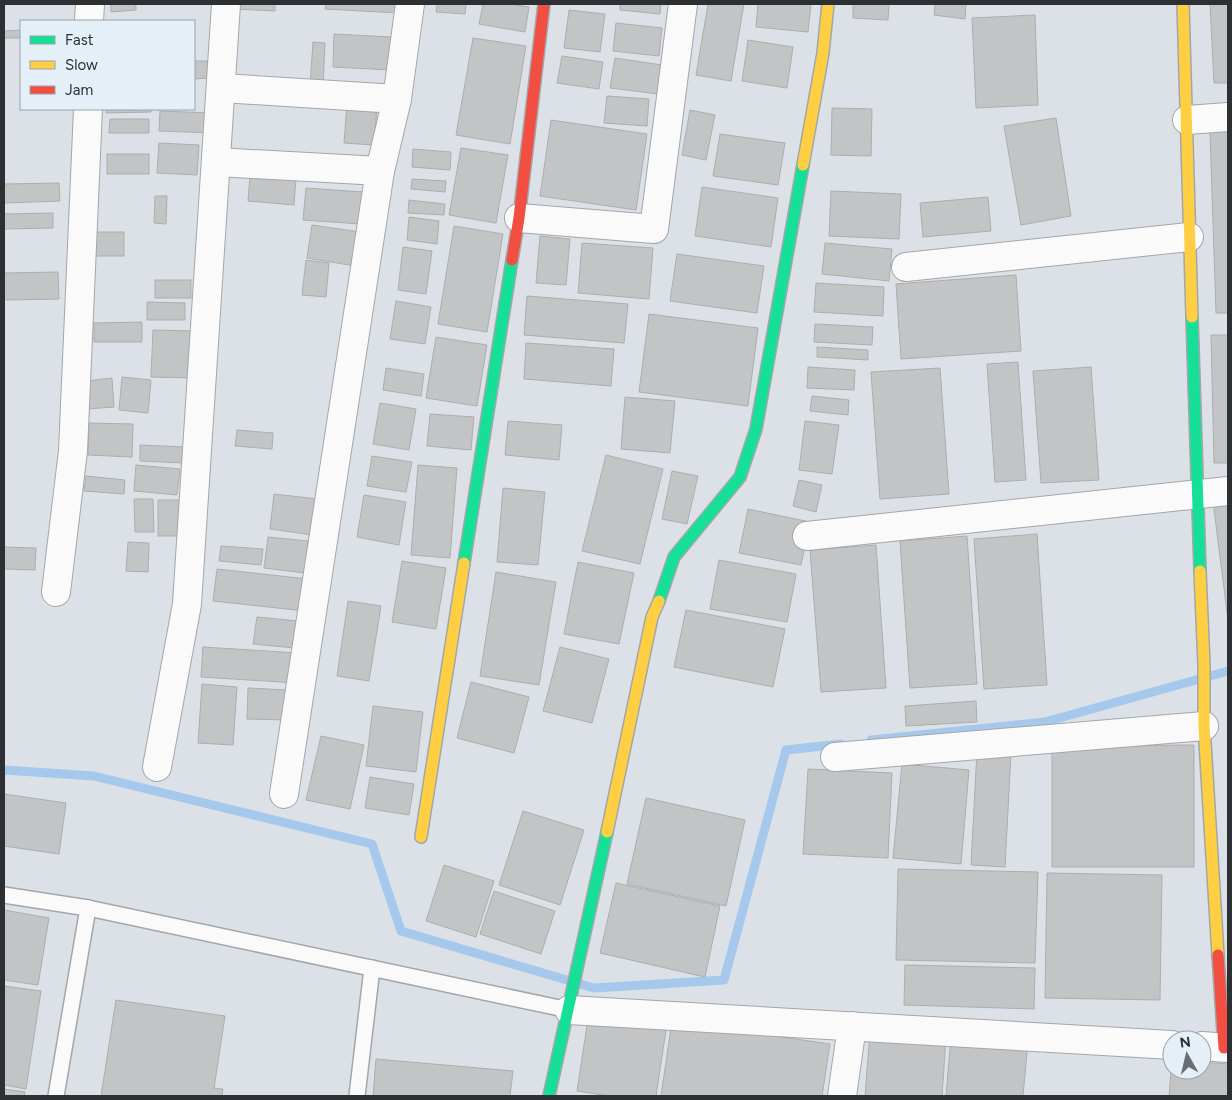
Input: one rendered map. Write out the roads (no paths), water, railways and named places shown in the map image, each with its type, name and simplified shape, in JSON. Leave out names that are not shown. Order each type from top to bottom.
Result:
[{"type":"street","points":[[90,4],[90,20]]},
{"type":"street","points":[[157,767],[186,604],[222,88],[226,4]]},
{"type":"street","points":[[284,794],[380,171],[397,99],[410,4]]},
{"type":"street","points":[[421,837],[519,218],[544,4]]},
{"type":"street","points":[[519,218],[654,229],[683,4]]},
{"type":"street","points":[[549,1096],[571,1003],[652,617],[674,556],[740,476],[756,429],[823,53],[828,4]]},
{"type":"street","points":[[1183,4],[1197,495],[1218,1047]]},
{"type":"street","points":[[222,88],[397,99]]},
{"type":"street","points":[[56,592],[73,451],[88,110]]},
{"type":"street","points":[[1187,120],[1228,117]]},
{"type":"street","points":[[216,162],[380,171]]},
{"type":"street","points":[[906,267],[1189,237]]},
{"type":"street","points":[[807,536],[1228,491]]},
{"type":"street","points":[[835,757],[1205,714]]},
{"type":"street","points":[[571,1003],[852,1026],[1162,1044]]},
{"type":"street","points":[[842,1096],[852,1026]]},
{"type":"lane","points":[[4,894],[88,908],[372,968],[571,1003]]},
{"type":"lane","points":[[56,1096],[88,908]]},
{"type":"lane","points":[[357,1096],[372,968]]},
{"type":"waterway","points":[[871,740],[1045,722],[1228,671]]},
{"type":"waterway","points":[[4,770],[94,776],[372,844],[401,931],[594,988],[724,980],[786,750],[841,744]]}]
